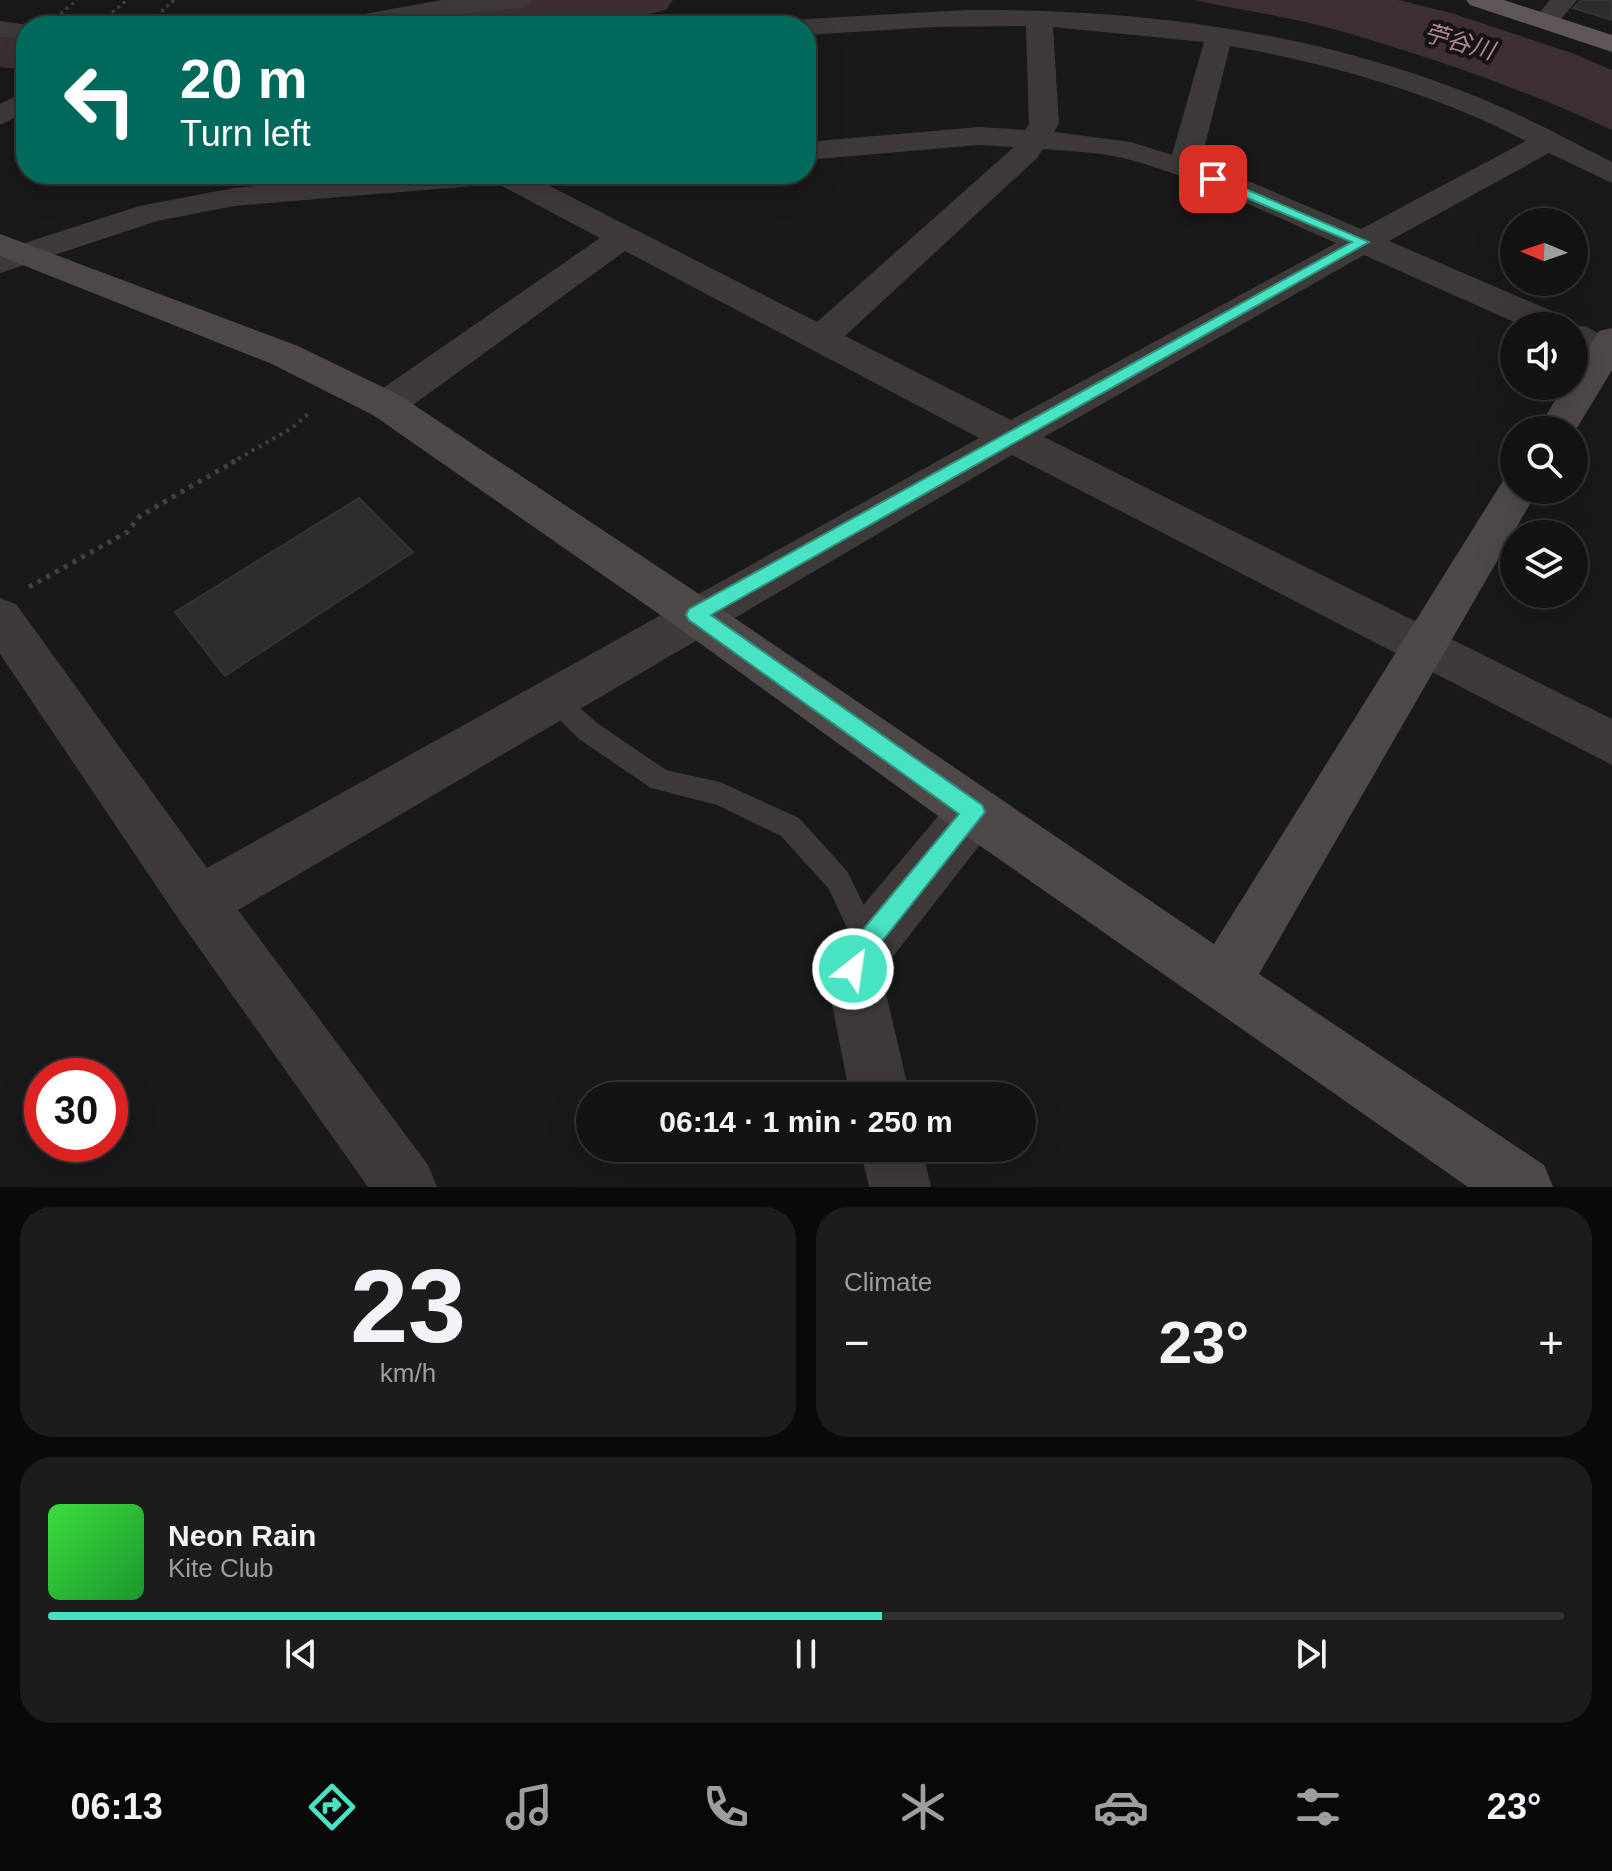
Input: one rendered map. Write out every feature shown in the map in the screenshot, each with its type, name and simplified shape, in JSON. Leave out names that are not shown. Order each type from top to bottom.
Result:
[{"type":"main road","points":[[1479,0],[1612,44]]},
{"type":"street","points":[[370,16],[392,8],[519,0]]},
{"type":"street","points":[[1546,20],[1564,0]]},
{"type":"street","points":[[822,337],[1026,152],[1037,138],[1044,124],[1039,18]]},
{"type":"street","points":[[816,27],[1039,18],[1128,24],[1219,36],[1366,70],[1510,121],[1612,174]]},
{"type":"street","points":[[1184,168],[1219,36]]},
{"type":"street","points":[[816,150],[979,136],[1037,138],[1131,151],[1184,168],[1523,312]]},
{"type":"street","points":[[201,905],[226,887],[695,615],[1010,437],[1548,141]]},
{"type":"street","points":[[9,253],[192,204],[234,197],[385,184]]},
{"type":"street","points":[[521,184],[1612,743]]},
{"type":"street","points":[[386,405],[624,237]]},
{"type":"street","points":[[9,253],[285,355],[386,405],[1522,1187]]},
{"type":"street","points":[[1563,416],[1600,346]]},
{"type":"street","points":[[1224,980],[1509,504]]},
{"type":"street","points":[[13,603],[201,905],[406,1187]]},
{"type":"street","points":[[877,1082],[853,969],[868,941],[974,812]]},
{"type":"street","points":[[894,1162],[900,1187]]},
{"type":"lane","points":[[553,698],[588,731],[660,780],[720,794],[790,827],[838,880],[868,941]]},
{"type":"path","points":[[57,16],[77,0]]},
{"type":"path","points":[[108,16],[127,0]]},
{"type":"path","points":[[157,16],[174,0]]},
{"type":"path","points":[[13,603],[127,532],[140,516],[292,428],[327,396],[336,379]]},
{"type":"water","points":[[1194,0],[1398,0],[1451,13],[1572,53],[1612,70],[1612,130],[1511,87],[1372,40],[1302,21]]},
{"type":"building","points":[[1582,0],[1612,0],[1612,20],[1573,8]]},
{"type":"building","points":[[359,498],[413,552],[225,676],[175,612]]},
{"type":"waterway","name":"苧谷川","points":[[508,16],[649,0]]},
{"type":"waterway","name":"苧谷川","points":[[0,52],[16,54]]},
{"type":"route","points":[[853,969],[868,941],[974,812],[695,615],[1362,242],[1213,179]]}]
